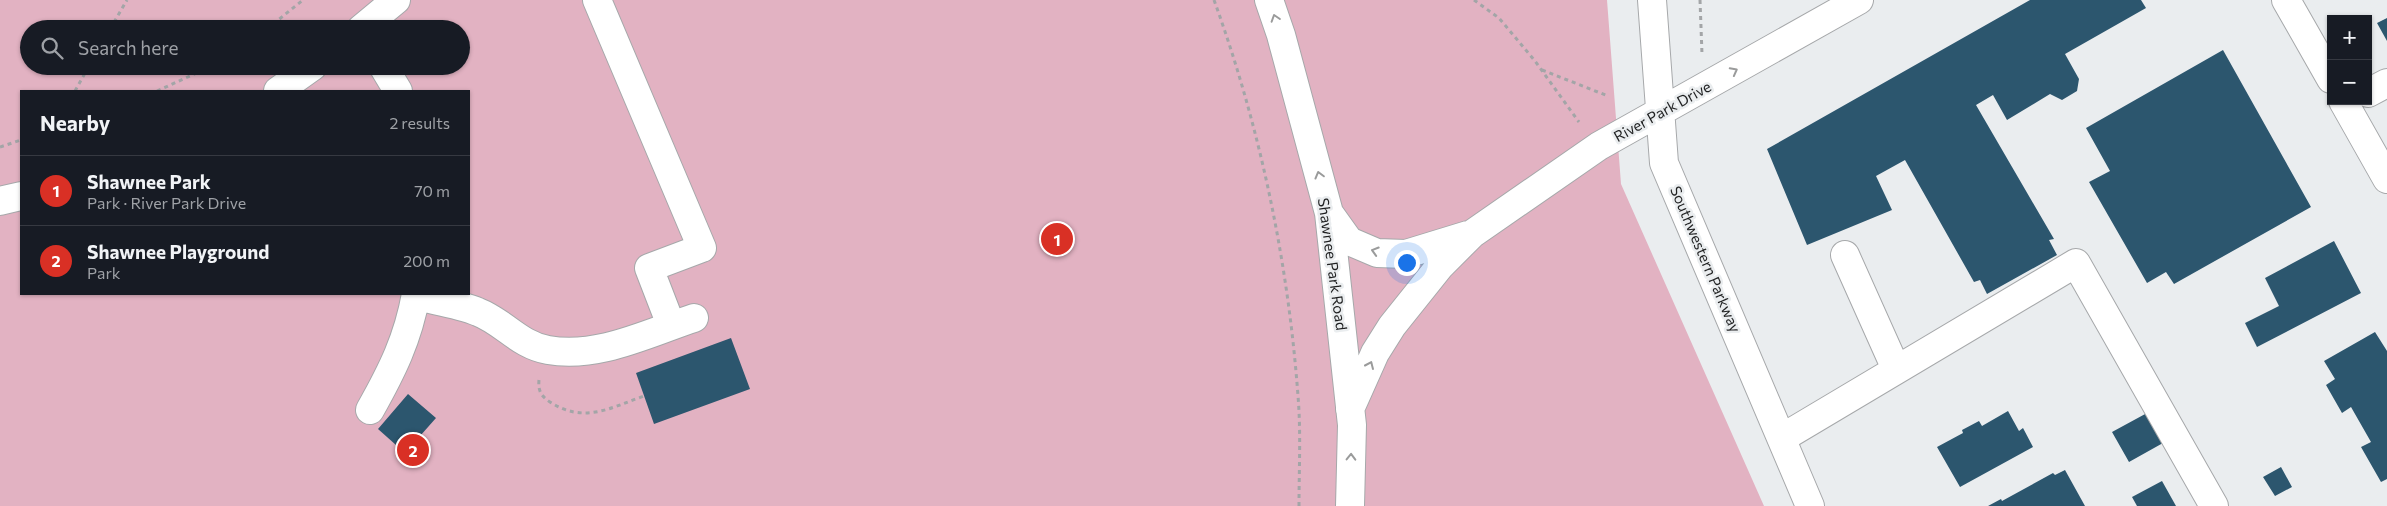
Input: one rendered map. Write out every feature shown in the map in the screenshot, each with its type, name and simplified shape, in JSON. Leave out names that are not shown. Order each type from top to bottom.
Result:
[{"type":"street","points":[[372,20],[396,0]]},
{"type":"street","points":[[370,410],[397,361],[416,295],[479,312],[501,324],[518,339],[547,350],[593,351],[682,322],[649,268],[702,248],[597,0]]},
{"type":"street","name":"Shawnee Park Road","points":[[1269,0],[1281,35],[1329,213],[1350,409],[1350,506]]},
{"type":"street","name":"Southwestern Parkway","points":[[1652,0],[1664,163],[1810,506]]},
{"type":"street","name":"River Park Drive","points":[[1350,409],[1375,352],[1392,326],[1440,266],[1472,234],[1599,146],[1660,110],[1859,0]]},
{"type":"street","points":[[2286,0],[2327,72]]},
{"type":"street","points":[[279,90],[300,75]]},
{"type":"street","points":[[388,75],[397,90]]},
{"type":"street","points":[[2372,90],[2387,83]]},
{"type":"street","points":[[2354,105],[2387,179]]},
{"type":"street","points":[[0,201],[20,196]]},
{"type":"street","name":"River Park Drive","points":[[1329,213],[1349,241],[1377,253],[1406,254],[1472,234]]},
{"type":"street","points":[[1845,255],[1896,369]]},
{"type":"street","points":[[1782,438],[2076,263],[2214,506]]},
{"type":"path","points":[[115,20],[127,0]]},
{"type":"path","points":[[279,20],[303,0]]},
{"type":"path","points":[[1214,0],[1234,54],[1266,174],[1286,282],[1298,397],[1299,506]]},
{"type":"path","points":[[1474,0],[1499,18],[1542,70],[1580,124]]},
{"type":"path","points":[[1700,0],[1704,87]]},
{"type":"path","points":[[1542,70],[1608,96]]},
{"type":"path","points":[[76,90],[84,75]]},
{"type":"path","points":[[159,90],[192,75]]},
{"type":"path","points":[[0,147],[20,140]]},
{"type":"path","points":[[547,350],[538,388],[543,398],[561,409],[577,414],[596,413],[644,396]]},
{"type":"shaded area","points":[[0,0],[1607,0],[1621,184],[1764,506],[0,506]]},
{"type":"building","points":[[2030,0],[2141,0],[2146,8],[2065,54],[2079,79],[2077,91],[2062,100],[2050,94],[2007,120],[1993,95],[1976,105],[2054,239],[2049,240],[2057,255],[1987,294],[1980,280],[1974,282],[1905,160],[1876,176],[1892,210],[1807,245],[1767,149]]},
{"type":"building","points":[[2387,18],[2387,41],[2377,23]]},
{"type":"building","points":[[2223,50],[2311,207],[2174,284],[2166,272],[2147,283],[2089,182],[2110,171],[2086,128]]},
{"type":"building","points":[[2334,241],[2361,293],[2257,347],[2245,323],[2279,306],[2265,278]]},
{"type":"building","points":[[2375,332],[2387,351],[2387,479],[2381,482],[2361,447],[2371,442],[2351,407],[2342,413],[2326,385],[2335,379],[2324,361]]},
{"type":"building","points":[[731,338],[750,389],[654,424],[636,373]]},
{"type":"building","points":[[408,394],[436,418],[405,453],[378,429]]},
{"type":"building","points":[[2008,411],[2019,431],[2023,428],[2033,447],[1960,487],[1937,447],[1963,433],[1962,430],[1979,421],[1982,426]]},
{"type":"building","points":[[2147,413],[2163,443],[2129,462],[2112,432]]},
{"type":"building","points":[[2281,467],[2292,487],[2275,496],[2263,477]]},
{"type":"building","points":[[2065,470],[2085,506],[1988,506],[2001,499],[2002,501],[2053,473],[2055,475]]},
{"type":"building","points":[[2162,481],[2176,506],[2137,506],[2132,497]]},
{"type":"place","name":"Shawnee Park","points":[[1057,239]]},
{"type":"place","name":"Shawnee Playground","points":[[413,450]]}]
